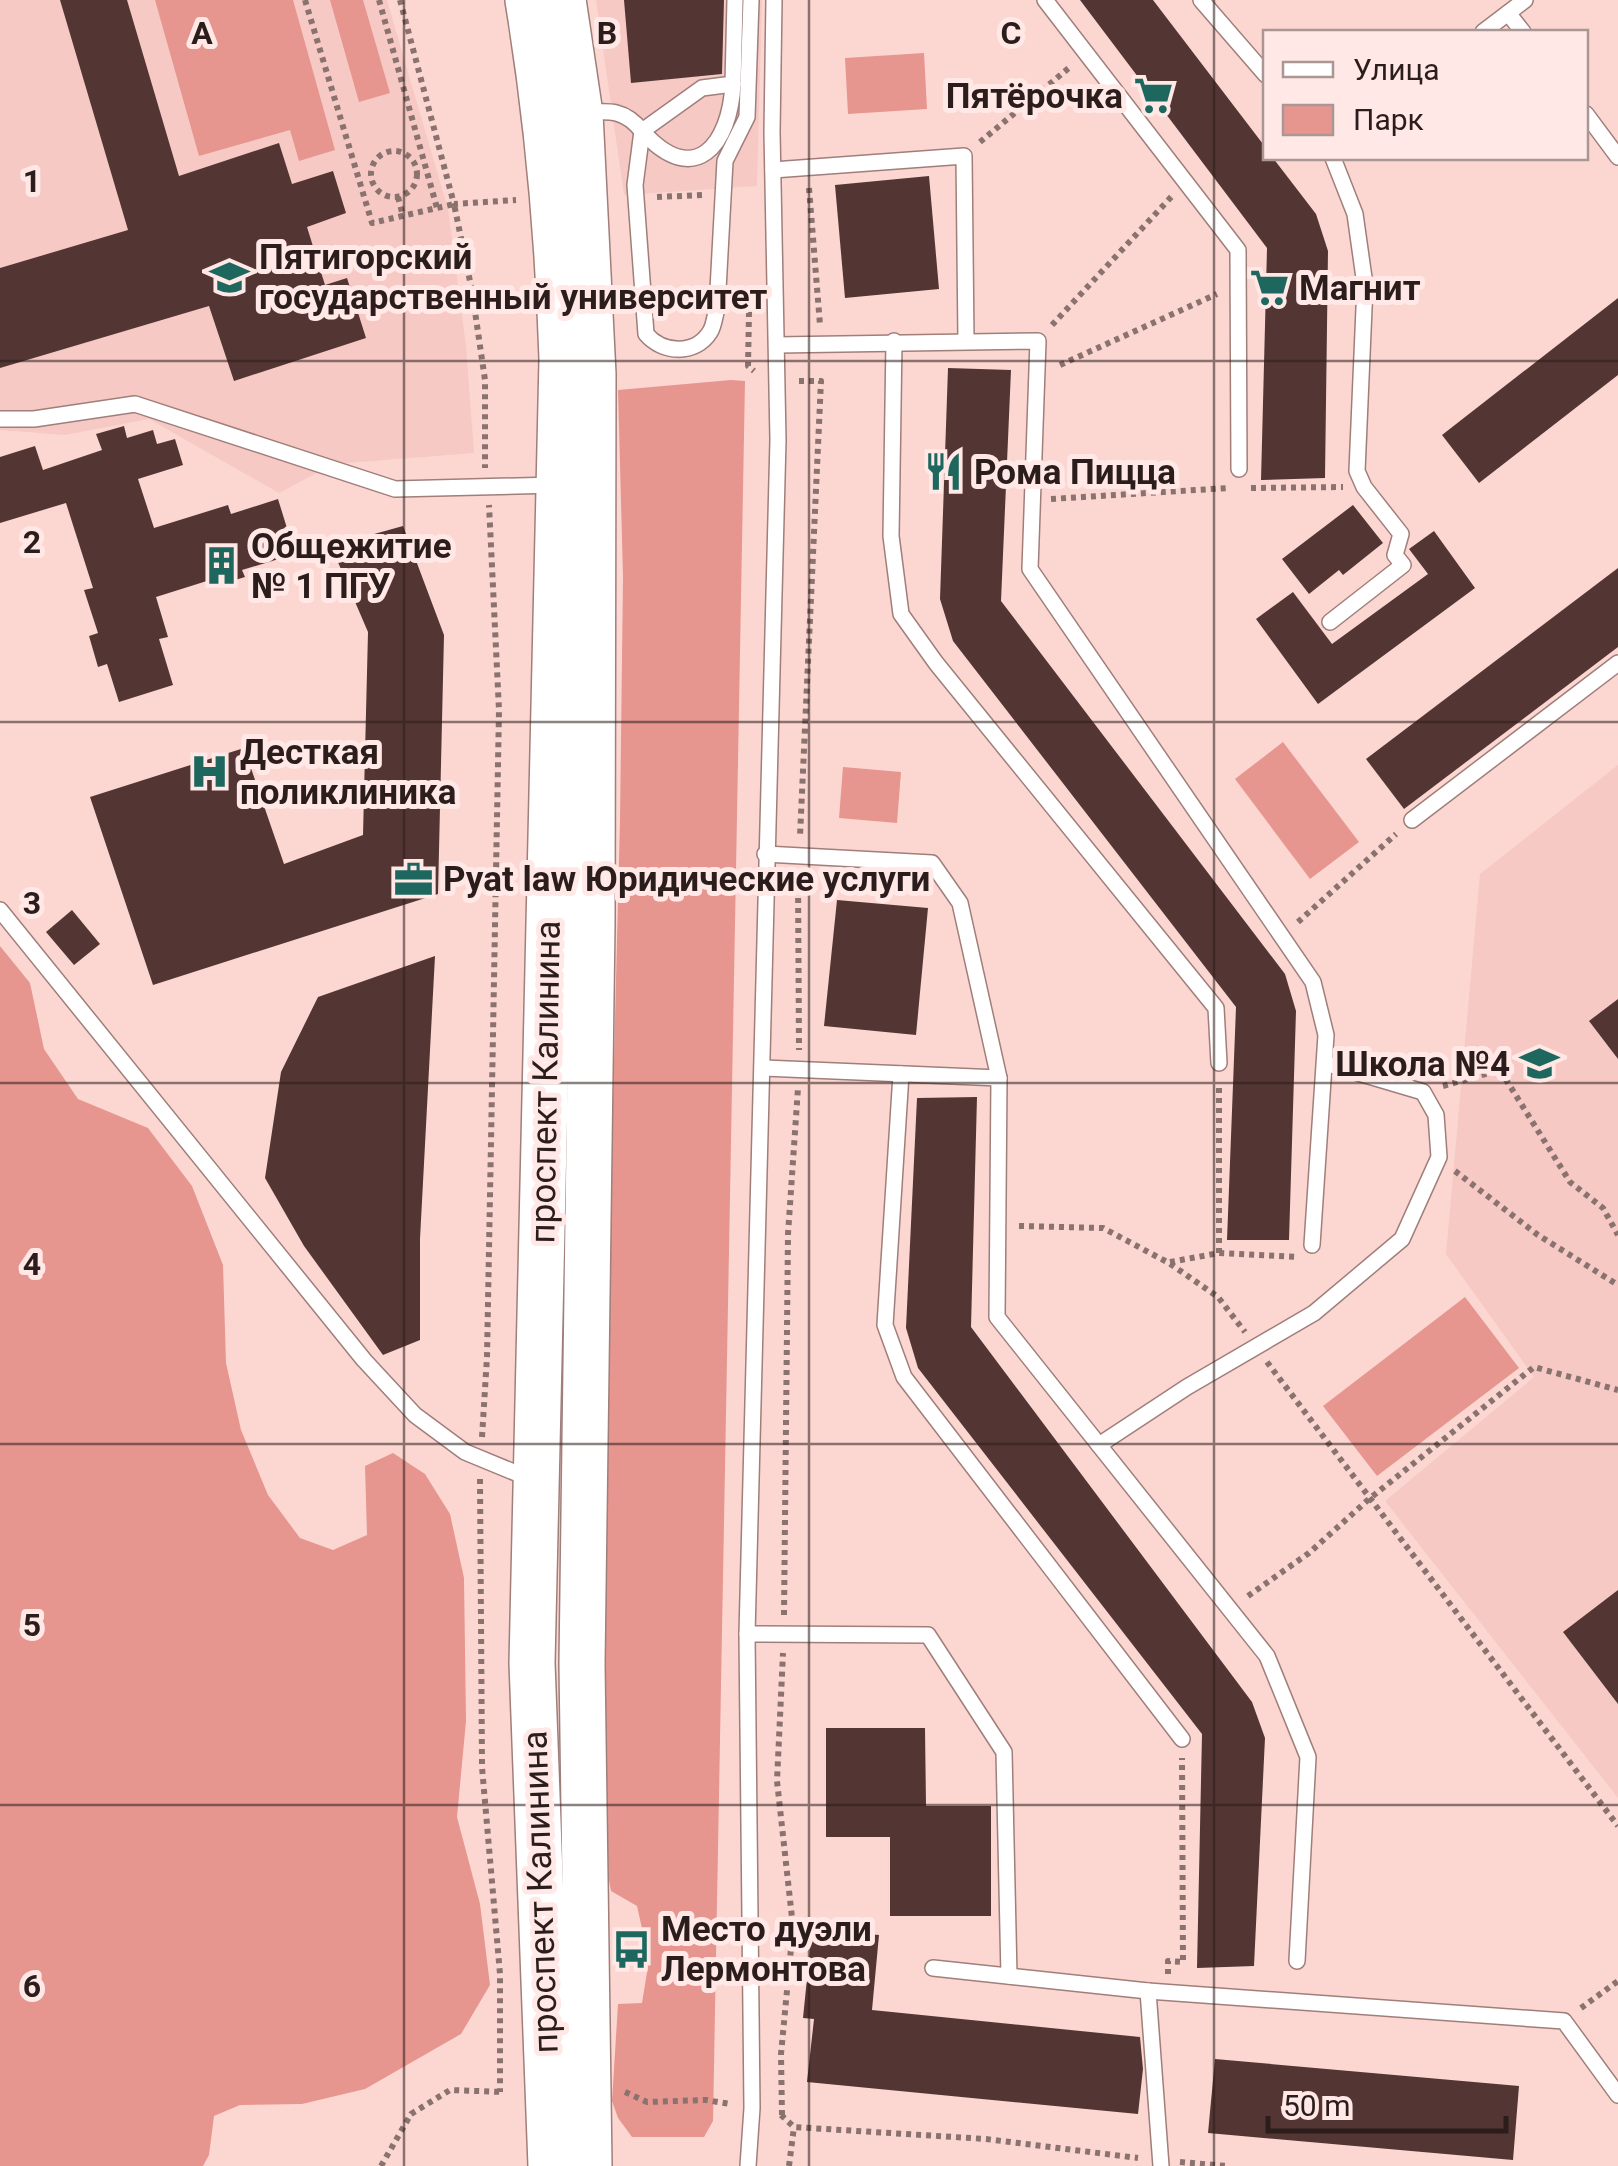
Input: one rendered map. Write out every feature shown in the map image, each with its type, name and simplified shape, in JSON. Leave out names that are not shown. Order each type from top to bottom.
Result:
[{"type":"main road","name":"проспект Калинина","points":[[528,0],[546,110],[558,237],[562,358],[532,1663],[567,2090],[589,2166]]},
{"type":"main road","name":"проспект Калинина","points":[[550,2166],[567,2090],[582,1838],[592,924],[593,374],[580,114],[564,0]]},
{"type":"main road","points":[[532,1663],[582,1664]]},
{"type":"lane","points":[[580,114],[618,111],[632,118],[669,155],[696,157],[710,150],[727,126],[734,84],[735,0]]},
{"type":"lane","points":[[734,84],[702,88],[642,131],[636,198],[646,334],[652,342],[666,348],[683,350],[697,345],[710,331],[717,308],[725,162],[747,118],[751,0]]},
{"type":"lane","points":[[748,2166],[752,2108],[747,1634],[764,1068],[765,854],[777,380],[774,0]]},
{"type":"lane","points":[[1045,0],[1238,250],[1239,469]]},
{"type":"lane","points":[[1201,0],[1263,72]]},
{"type":"lane","points":[[1485,30],[1525,0]]},
{"type":"lane","points":[[1508,13],[1521,30]]},
{"type":"lane","points":[[1588,117],[1618,157]]},
{"type":"lane","points":[[773,170],[964,156],[966,341]]},
{"type":"lane","points":[[1330,622],[1403,565],[1395,555],[1402,534],[1364,486],[1357,471],[1365,285],[1355,214],[1334,160]]},
{"type":"lane","points":[[776,344],[1038,341],[1030,569],[1313,982],[1326,1036],[1326,1063],[1312,1245]]},
{"type":"lane","points":[[894,342],[891,536],[901,614],[936,663],[1216,1008],[1219,1062]]},
{"type":"lane","points":[[0,419],[34,419],[135,404],[395,489],[559,484]]},
{"type":"lane","points":[[1412,820],[1618,663]]},
{"type":"lane","points":[[765,854],[932,863],[960,903],[999,1078],[997,1317],[1267,1656],[1308,1756],[1297,1962]]},
{"type":"lane","points":[[0,910],[364,1360],[414,1415],[465,1452],[536,1482]]},
{"type":"lane","points":[[1099,1445],[1314,1313],[1402,1239],[1439,1157],[1436,1115],[1424,1092],[1326,1063]]},
{"type":"lane","points":[[764,1068],[999,1078]]},
{"type":"lane","points":[[901,1074],[885,1325],[904,1377],[1182,1739]]},
{"type":"lane","points":[[747,1634],[928,1635],[1004,1752],[1009,1976]]},
{"type":"lane","points":[[932,1968],[1148,1990],[1564,2021],[1618,2095]]},
{"type":"lane","points":[[1148,1990],[1161,2163]]},
{"type":"path","points":[[305,0],[372,222],[454,204],[527,199]]},
{"type":"path","points":[[379,0],[421,169],[437,208]]},
{"type":"path","points":[[400,0],[454,204],[472,291],[484,380],[492,534],[498,710],[488,1339],[478,1531],[482,1767],[500,1974],[500,2092]]},
{"type":"path","points":[[964,156],[1086,53]]},
{"type":"path","points":[[386,151],[403,151],[421,169],[411,190],[398,197],[384,195],[372,181],[374,162],[386,151]]},
{"type":"path","points":[[782,2115],[781,2054],[793,1927],[777,1781],[784,1634],[788,1234],[799,1070],[798,854],[822,344],[807,167]]},
{"type":"path","points":[[362,184],[372,181]]},
{"type":"path","points":[[1038,341],[1186,182]]},
{"type":"path","points":[[636,198],[722,194]]},
{"type":"path","points":[[398,197],[403,216]]},
{"type":"path","points":[[1036,376],[1239,285]]},
{"type":"path","points":[[750,308],[748,366],[766,380],[821,381]]},
{"type":"path","points":[[1030,501],[1232,488],[1364,486]]},
{"type":"path","points":[[1283,936],[1412,820]]},
{"type":"path","points":[[1219,1062],[1219,1254]]},
{"type":"path","points":[[1424,1092],[1500,1070],[1570,1182],[1603,1208],[1618,1235]]},
{"type":"path","points":[[1439,1157],[1538,1235],[1618,1284]]},
{"type":"path","points":[[998,1227],[1103,1228],[1169,1263],[1218,1297],[1618,1826]]},
{"type":"path","points":[[1169,1263],[1219,1254],[1310,1258],[1312,1245]]},
{"type":"path","points":[[1230,1609],[1309,1553],[1369,1498],[1534,1368],[1618,1390]]},
{"type":"path","points":[[1182,1739],[1183,1962]]},
{"type":"path","points":[[1564,2021],[1618,1980]]},
{"type":"path","points":[[381,2166],[412,2114],[450,2090],[617,2089],[647,2102],[706,2100],[752,2108],[782,2115],[794,2127],[986,2140],[1161,2163],[1227,2166]]},
{"type":"path","points":[[789,2166],[794,2127]]},
{"type":"shaded area","name":"Пятигорский государственный университет","points":[[0,0],[387,0],[448,209],[466,346],[474,453],[334,464],[279,493],[149,419],[65,435],[0,430]]},
{"type":"shaded area","points":[[596,0],[762,0],[757,186],[624,195]]},
{"type":"shaded area","name":"Школа №4","points":[[1618,765],[1618,1798],[1385,1501],[1534,1377],[1446,1254],[1480,874]]},
{"type":"green space","points":[[155,0],[293,0],[335,150],[299,161],[290,130],[199,156]]},
{"type":"green space","points":[[330,0],[363,0],[390,93],[359,102]]},
{"type":"green space","points":[[924,53],[927,109],[848,114],[845,58]]},
{"type":"green space","points":[[745,381],[713,2121],[704,2137],[632,2137],[618,2118],[612,2101],[618,2004],[642,2003],[649,1960],[637,1906],[611,1891],[598,1821],[620,820],[623,577],[618,390]]},
{"type":"green space","points":[[1283,742],[1359,842],[1310,879],[1235,779]]},
{"type":"green space","points":[[843,767],[901,772],[897,823],[839,818]]},
{"type":"green space","points":[[0,946],[30,983],[44,1049],[78,1099],[148,1128],[192,1186],[223,1265],[226,1363],[241,1430],[268,1495],[300,1538],[333,1550],[367,1535],[365,1466],[393,1453],[425,1474],[450,1514],[464,1578],[466,1721],[457,1817],[480,1904],[490,1985],[461,2034],[365,2089],[302,2104],[240,2105],[214,2116],[209,2155],[203,2166],[0,2166]]},
{"type":"green space","points":[[1465,1297],[1519,1368],[1377,1476],[1323,1406]]},
{"type":"building","points":[[60,0],[127,0],[179,176],[279,143],[292,184],[333,171],[346,213],[307,227],[325,285],[347,278],[366,338],[234,381],[209,306],[0,368],[0,268],[128,230]]},
{"type":"building","points":[[624,0],[724,0],[722,74],[631,83]]},
{"type":"building","points":[[1080,0],[1153,0],[1263,144],[1263,160],[1275,160],[1316,214],[1328,251],[1325,478],[1261,480],[1267,248]]},
{"type":"building","points":[[929,176],[939,289],[845,298],[835,185]]},
{"type":"building","points":[[1618,298],[1618,375],[1479,483],[1442,435]]},
{"type":"building","points":[[948,368],[1011,370],[1001,601],[1285,974],[1296,1011],[1289,1240],[1227,1240],[1236,1007],[953,641],[940,599]]},
{"type":"building","name":"Общежитие № 1 ПГУ","points":[[124,426],[127,438],[153,430],[157,444],[175,439],[183,465],[138,479],[154,528],[228,505],[231,514],[278,499],[295,554],[242,570],[245,577],[212,587],[210,580],[156,597],[168,637],[159,639],[173,685],[119,702],[107,664],[98,667],[89,636],[98,633],[84,590],[93,588],[66,503],[0,523],[0,457],[35,446],[43,470],[102,450],[96,434]]},
{"type":"building","points":[[1353,505],[1383,543],[1343,575],[1339,570],[1309,594],[1282,559]]},
{"type":"building","name":"Десткая поликлиника","points":[[403,526],[444,635],[438,894],[153,985],[90,797],[244,748],[284,864],[363,835],[368,632],[331,546]]},
{"type":"building","points":[[1434,531],[1475,588],[1318,704],[1256,619],[1293,592],[1332,644],[1428,574],[1409,549]]},
{"type":"building","points":[[1618,568],[1618,647],[1404,809],[1366,759]]},
{"type":"building","points":[[837,900],[928,908],[916,1035],[824,1026]]},
{"type":"building","points":[[72,910],[100,944],[74,965],[46,932]]},
{"type":"building","points":[[435,956],[420,1239],[420,1340],[383,1355],[304,1246],[265,1178],[281,1072],[318,997]]},
{"type":"building","points":[[1618,999],[1618,1059],[1589,1021]]},
{"type":"building","points":[[977,1097],[971,1327],[1252,1702],[1265,1738],[1254,1966],[1197,1968],[1202,1734],[918,1368],[906,1328],[917,1098]]},
{"type":"building","points":[[1618,1590],[1618,1704],[1563,1632]]},
{"type":"building","points":[[826,1728],[925,1728],[926,1806],[991,1806],[991,1916],[890,1916],[890,1837],[826,1837]]},
{"type":"building","points":[[812,1929],[879,1935],[872,2010],[1140,2037],[1143,2069],[1138,2114],[807,2082],[814,2019],[803,2018]]},
{"type":"building","points":[[1215,2059],[1519,2086],[1513,2160],[1208,2133]]},
{"type":"place","name":"Пятёрочка","points":[[1153,96]]},
{"type":"place","name":"Пятигорский государственный университет","points":[[229,277]]},
{"type":"place","name":"Магнит","points":[[1269,288]]},
{"type":"place","name":"Рома Пицца","points":[[944,472]]},
{"type":"place","name":"Общежитие № 1 ПГУ","points":[[221,566]]},
{"type":"place","name":"Десткая поликлиника","points":[[210,772]]},
{"type":"place","name":"Pyat law Юридические услуги","points":[[413,879]]},
{"type":"place","name":"Школа №4","points":[[1540,1064]]},
{"type":"place","name":"Место дуэли Лермонтова","points":[[631,1949]]}]
